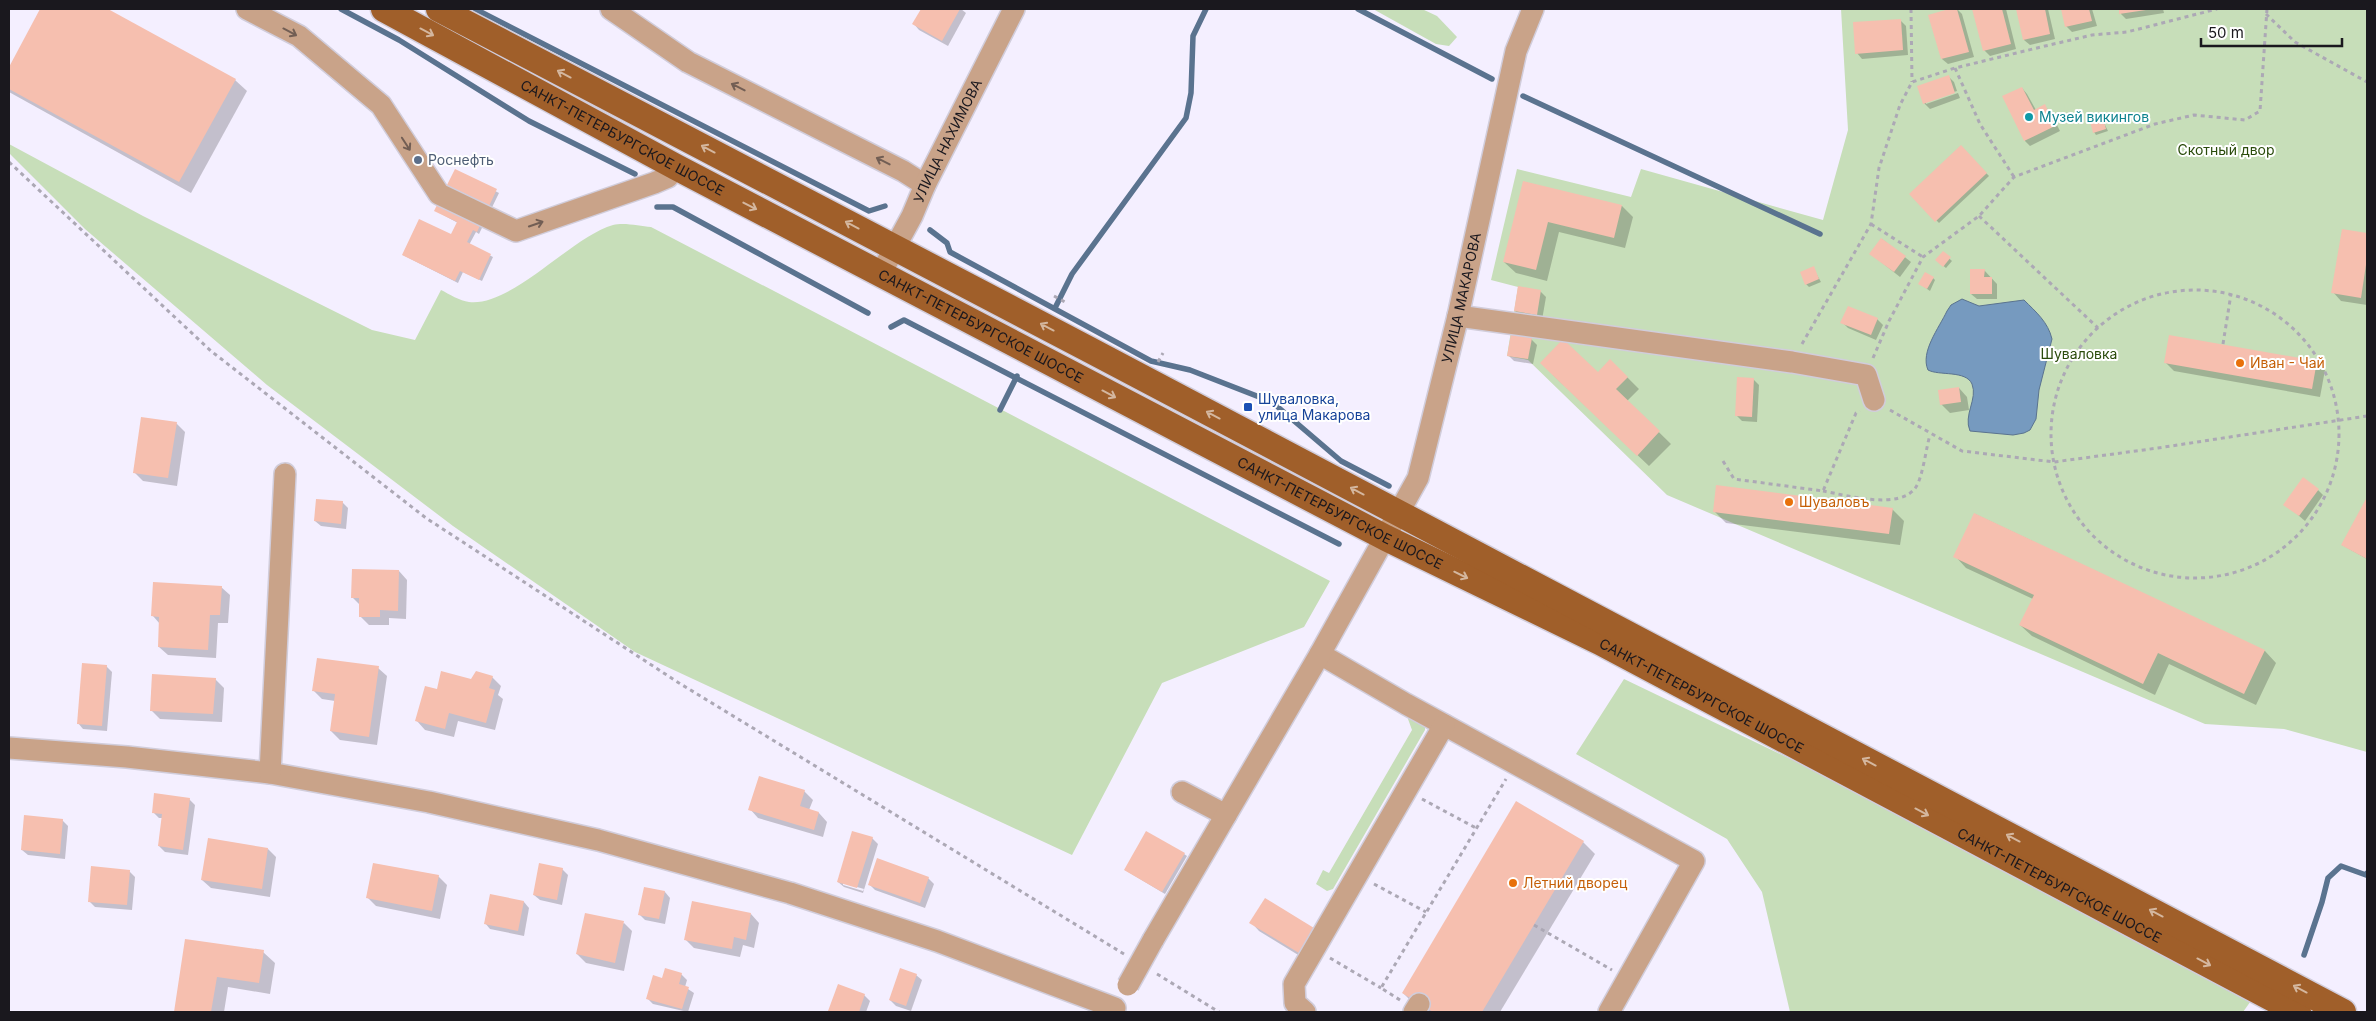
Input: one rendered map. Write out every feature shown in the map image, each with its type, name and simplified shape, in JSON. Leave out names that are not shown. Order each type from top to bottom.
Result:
[{"type":"main road","name":"САНКТ-ПЕТЕРБУРГСКОЕ ШОССЕ","points":[[384,9],[676,168],[881,273],[1386,538],[1600,642],[2298,1012]]},
{"type":"main road","name":"САНКТ-ПЕТЕРБУРГСКОЕ ШОССЕ","points":[[439,9],[1400,513],[2343,1012]]},
{"type":"street","points":[[247,9],[299,36],[380,105],[439,194],[516,231],[654,183],[668,177],[676,168]]},
{"type":"street","points":[[611,9],[688,62],[903,171],[925,185]]},
{"type":"street","name":"УЛИЦА НАХИМОВА","points":[[881,273],[1014,9]]},
{"type":"street","name":"УЛИЦА МАКАРОВА","points":[[1115,1010],[1140,963],[1320,654],[1418,478],[1458,316],[1516,51],[1533,9]]},
{"type":"street","points":[[1458,316],[1792,362],[1866,375],[1874,400]]},
{"type":"street","points":[[270,774],[285,474]]},
{"type":"street","points":[[1320,654],[1444,725],[1694,862],[1610,1012]]},
{"type":"street","points":[[1305,1012],[1296,1003],[1294,984],[1444,725]]},
{"type":"street","points":[[9,748],[127,757],[270,774],[429,802],[598,840],[790,893],[937,940],[1115,1010]]},
{"type":"street","points":[[1182,792],[1226,815]]},
{"type":"path","points":[[1792,362],[1871,224],[1879,168],[1900,105],[1912,82],[1911,9]]},
{"type":"path","points":[[1912,82],[1955,68],[2092,36],[2127,32],[2217,9]]},
{"type":"path","points":[[1866,375],[1889,320],[1923,257],[1979,216],[2014,177],[2155,124],[2194,115],[2245,120],[2260,111],[2266,14],[2268,9]]},
{"type":"path","points":[[2266,14],[2294,42],[2367,82]]},
{"type":"path","points":[[1955,68],[1980,124],[2014,177]]},
{"type":"path","points":[[9,162],[212,351],[426,518],[678,683],[1219,1012]]},
{"type":"path","points":[[1979,216],[2098,328]]},
{"type":"path","points":[[1871,224],[1923,257]]},
{"type":"path","points":[[2191,290],[2231,294],[2268,310],[2284,320],[2306,341],[2322,365],[2334,392],[2340,421],[2338,456],[2329,490],[2312,520],[2288,545],[2259,564],[2226,575],[2198,578],[2169,576],[2141,568],[2116,554],[2094,536],[2075,514],[2062,489],[2054,462],[2051,432],[2055,403],[2061,384],[2079,350],[2098,328],[2132,305],[2151,297],[2191,290]]},
{"type":"path","points":[[2223,344],[2231,294]]},
{"type":"path","points":[[1054,296],[1065,302]]},
{"type":"path","points":[[1823,491],[1856,413],[1874,400],[1962,451],[2054,462],[2367,416]]},
{"type":"path","points":[[1723,461],[1734,479],[1878,500],[1906,496],[1916,487],[1930,434]]},
{"type":"path","points":[[1381,988],[1515,764]]},
{"type":"path","points":[[1418,797],[1476,828]]},
{"type":"path","points":[[1368,880],[1426,912]]},
{"type":"path","points":[[1534,925],[1605,966]]},
{"type":"path","points":[[1324,954],[1416,1009]]},
{"type":"green space","points":[[1373,9],[1422,9],[1437,16],[1457,37],[1449,46],[1436,44]]},
{"type":"green space","name":"Шуваловка","points":[[1841,9],[2367,9],[2367,752],[2284,729],[2205,724],[1667,495],[1528,360],[1507,356],[1518,287],[1491,280],[1517,169],[1631,197],[1641,169],[1823,220],[1848,130]]},
{"type":"green space","points":[[9,144],[143,216],[372,330],[415,340],[441,290],[469,302],[486,301],[504,294],[522,283],[597,232],[617,224],[651,227],[1330,581],[1304,627],[1162,683],[1072,855],[635,652],[453,526],[267,385],[85,229],[9,153]]},
{"type":"green space","points":[[1624,679],[1826,776],[2253,998],[2243,1012],[1790,1012],[1762,892],[1727,839],[1576,754]]},
{"type":"green space","points":[[1410,716],[1425,724],[1425,730],[1333,889],[1327,891],[1316,884],[1323,870],[1329,873],[1412,730],[1408,719]]},
{"type":"water","points":[[1962,299],[1979,306],[2024,300],[2048,327],[2052,339],[2039,390],[2036,419],[2030,430],[2024,433],[2013,435],[1970,431],[1968,419],[1973,395],[1972,384],[1969,380],[1958,375],[1928,370],[1926,356],[1928,348],[1951,305]]},
{"type":"building","points":[[40,9],[108,9],[236,79],[179,182],[9,89],[9,67]]},
{"type":"building","points":[[921,9],[960,9],[942,41],[912,24]]},
{"type":"building","points":[[1949,9],[1957,9],[1969,52],[1941,59],[1928,15]]},
{"type":"building","points":[[1972,9],[2002,9],[2011,44],[1983,51]]},
{"type":"building","points":[[2016,9],[2045,9],[2050,34],[2023,40]]},
{"type":"building","points":[[2061,9],[2089,9],[2092,21],[2065,27]]},
{"type":"building","points":[[2119,9],[2146,9],[2146,10],[2119,14]]},
{"type":"building","points":[[1901,19],[1903,50],[1855,54],[1853,22]]},
{"type":"building","points":[[1949,75],[1955,93],[1923,104],[1917,86]]},
{"type":"building","points":[[2022,87],[2034,110],[2045,104],[2055,126],[2024,141],[2002,96]]},
{"type":"building","points":[[2103,118],[2106,129],[2093,133],[2090,121]]},
{"type":"building","points":[[1961,145],[1987,173],[1935,222],[1909,194]]},
{"type":"building","points":[[455,169],[497,189],[477,232],[473,230],[467,242],[491,254],[479,280],[460,271],[455,281],[402,255],[419,219],[451,234],[457,222],[434,211]]},
{"type":"building","points":[[1523,181],[1622,205],[1614,238],[1548,222],[1536,270],[1503,262]]},
{"type":"building","points":[[2342,229],[2367,233],[2367,258],[2361,298],[2331,293]]},
{"type":"building","points":[[1881,238],[1906,256],[1894,272],[1869,254]]},
{"type":"building","points":[[1943,251],[1951,257],[1943,267],[1935,260]]},
{"type":"building","points":[[1814,266],[1819,279],[1805,285],[1800,272]]},
{"type":"building","points":[[1970,269],[1985,269],[1984,277],[1992,277],[1992,294],[1970,294]]},
{"type":"building","points":[[1925,272],[1934,277],[1927,289],[1918,284]]},
{"type":"building","points":[[1518,286],[1541,290],[1537,315],[1514,311]]},
{"type":"building","points":[[1848,306],[1878,318],[1871,335],[1840,323]]},
{"type":"building","points":[[1511,334],[1532,338],[1528,359],[1507,356]]},
{"type":"building","points":[[2169,335],[2317,361],[2312,389],[2164,363]]},
{"type":"building","points":[[1563,339],[1598,372],[1610,359],[1628,377],[1616,389],[1660,431],[1637,456],[1540,363]]},
{"type":"building","points":[[1737,377],[1754,378],[1752,417],[1735,416]]},
{"type":"building","points":[[1959,387],[1961,402],[1940,405],[1938,390]]},
{"type":"building","points":[[141,417],[177,422],[168,478],[133,473]]},
{"type":"building","points":[[2303,477],[2319,489],[2299,516],[2283,505]]},
{"type":"building","points":[[1716,485],[1893,508],[1889,534],[1713,512]]},
{"type":"building","points":[[2367,497],[2367,559],[2341,545]]},
{"type":"building","points":[[316,499],[343,501],[341,524],[314,521]]},
{"type":"building","points":[[1974,513],[2265,650],[2244,694],[2158,653],[2143,684],[2019,625],[2034,595],[1953,557]]},
{"type":"building","points":[[352,569],[399,570],[398,611],[380,610],[380,617],[359,617],[359,598],[351,598]]},
{"type":"building","points":[[153,582],[222,586],[220,615],[210,615],[208,650],[158,647],[159,617],[151,616]]},
{"type":"building","points":[[317,658],[379,666],[369,737],[330,731],[335,694],[312,691]]},
{"type":"building","points":[[82,663],[107,665],[102,726],[77,724]]},
{"type":"building","points":[[441,671],[471,679],[476,671],[493,676],[489,688],[495,690],[486,723],[449,713],[445,729],[415,721],[425,686],[437,689]]},
{"type":"building","points":[[152,674],[216,678],[213,714],[150,711]]},
{"type":"building","points":[[759,776],[805,790],[800,806],[819,812],[814,830],[748,810]]},
{"type":"building","points":[[154,793],[190,798],[183,850],[158,846],[162,814],[152,813]]},
{"type":"building","name":"Летний дворец","points":[[1516,801],[1584,841],[1482,1012],[1433,1012],[1402,993]]},
{"type":"building","points":[[24,815],[63,819],[60,854],[21,850]]},
{"type":"building","points":[[852,831],[873,837],[857,888],[837,882]]},
{"type":"building","points":[[1146,831],[1185,853],[1162,892],[1124,870]]},
{"type":"building","points":[[208,838],[268,848],[262,889],[201,880]]},
{"type":"building","points":[[877,858],[929,877],[920,903],[868,885]]},
{"type":"building","points":[[373,863],[439,875],[432,911],[366,898]]},
{"type":"building","points":[[539,863],[563,868],[557,900],[533,895]]},
{"type":"building","points":[[91,866],[130,870],[127,905],[88,902]]},
{"type":"building","points":[[644,887],[665,891],[659,919],[638,915]]},
{"type":"building","points":[[490,894],[524,901],[518,931],[484,924]]},
{"type":"building","points":[[1265,898],[1314,928],[1299,953],[1249,923]]},
{"type":"building","points":[[692,901],[751,913],[746,940],[734,937],[732,949],[684,940]]},
{"type":"building","points":[[585,913],[624,921],[615,963],[576,954]]},
{"type":"building","points":[[185,939],[264,950],[259,983],[217,977],[211,1012],[174,1012]]},
{"type":"building","points":[[665,968],[682,973],[679,984],[689,987],[682,1009],[646,999],[653,975],[662,978]]},
{"type":"building","points":[[900,968],[917,974],[906,1006],[889,1000]]},
{"type":"building","points":[[838,984],[865,994],[859,1012],[828,1011]]},
{"type":"waterway","points":[[341,9],[399,40],[529,121],[635,174]]},
{"type":"waterway","points":[[475,9],[869,211],[885,206]]},
{"type":"waterway","points":[[1055,308],[1072,274],[1186,118],[1191,93],[1193,36],[1206,9]]},
{"type":"waterway","points":[[1358,9],[1492,79]]},
{"type":"waterway","points":[[1523,96],[1820,234]]},
{"type":"waterway","points":[[657,207],[673,207],[868,313]]},
{"type":"waterway","points":[[930,230],[947,243],[950,252],[1151,361],[1190,370],[1272,402],[1341,461],[1389,486]]},
{"type":"waterway","points":[[891,327],[904,320],[1016,378],[1017,376]]},
{"type":"waterway","points":[[1000,410],[1016,378],[1339,544]]},
{"type":"waterway","points":[[2304,955],[2328,878],[2341,866],[2366,875],[2367,873]]},
{"type":"place","name":"Музей викингов","points":[[2029,117]]},
{"type":"place","name":"Роснефть","points":[[418,160]]},
{"type":"place","name":"Иван - Чай","points":[[2240,363]]},
{"type":"place","name":"Шуваловка, улица Макарова","points":[[1248,407]]},
{"type":"place","name":"Шуваловъ","points":[[1789,502]]},
{"type":"place","name":"Летний дворец","points":[[1513,883]]},
{"type":"park label","name":"Скотный двор","points":[[2226,150]]}]
